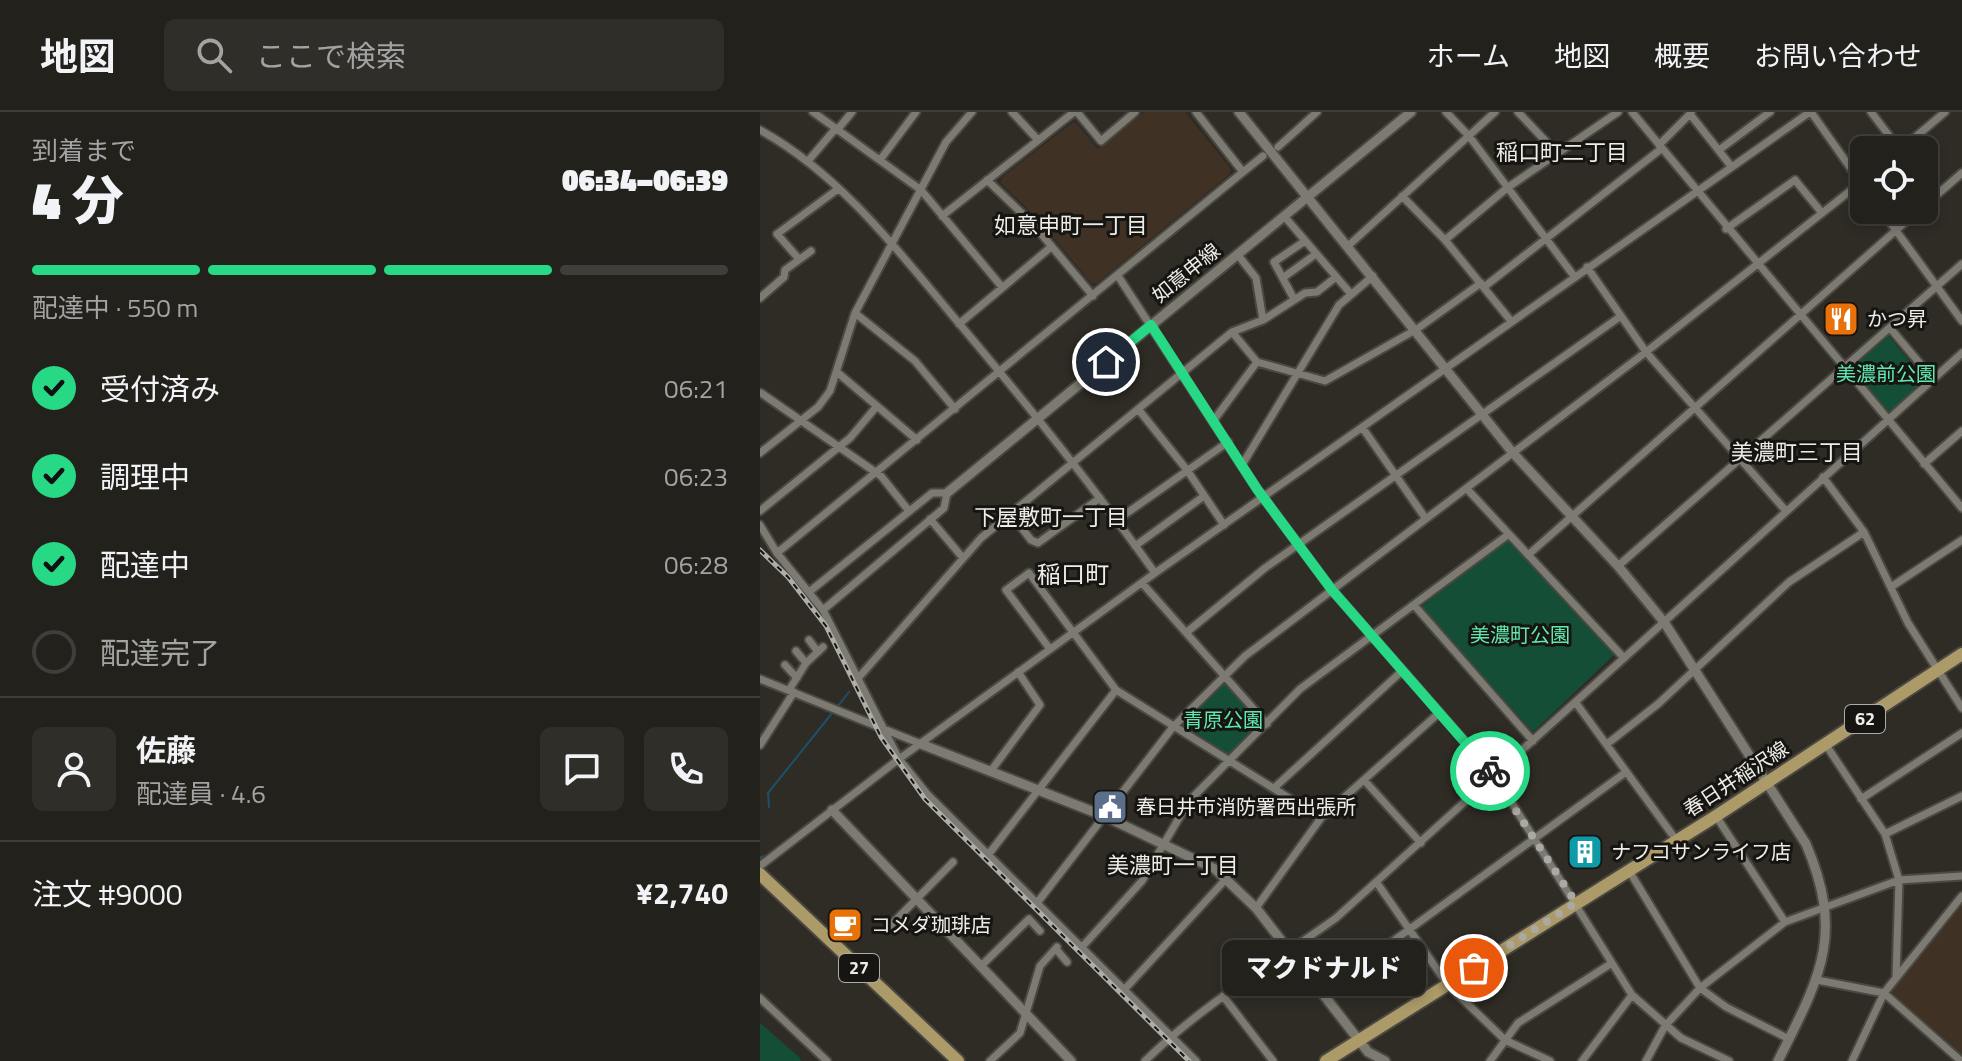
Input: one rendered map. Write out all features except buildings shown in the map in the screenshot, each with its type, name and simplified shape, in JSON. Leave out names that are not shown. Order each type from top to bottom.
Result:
[{"type":"main road","name":"春日井稲沢線","points":[[1326,1061],[1677,841],[1962,654]]},
{"type":"main road","name":"27","points":[[760,874],[958,1061]]},
{"type":"street","points":[[813,112],[921,190],[1002,287]]},
{"type":"street","points":[[808,161],[852,112]]},
{"type":"street","points":[[880,160],[916,112]]},
{"type":"street","points":[[760,453],[818,407],[838,373],[855,313],[946,142],[972,112]]},
{"type":"street","points":[[1012,112],[1038,140]]},
{"type":"street","points":[[942,216],[1075,112],[1101,141],[1135,112]]},
{"type":"street","points":[[1196,112],[1243,172]]},
{"type":"street","points":[[1239,112],[1417,329],[1481,415],[1618,566],[1664,622],[1806,844],[1819,875],[1826,907],[1826,941],[1817,980],[1778,1061]]},
{"type":"street","name":"如意申線","points":[[947,493],[1411,112]]},
{"type":"street","points":[[1446,112],[1469,136],[1574,276]]},
{"type":"street","points":[[1348,246],[1495,112]]},
{"type":"street","points":[[1518,112],[1557,153]]},
{"type":"street","points":[[1445,240],[1507,188],[1618,112]]},
{"type":"street","points":[[1632,112],[1694,191],[1962,508]]},
{"type":"street","points":[[1719,150],[1770,112]]},
{"type":"street","points":[[760,866],[899,759],[1155,573],[1810,112],[1850,166]]},
{"type":"street","points":[[1871,112],[1889,136]]},
{"type":"street","points":[[1917,136],[1945,112]]},
{"type":"street","points":[[1278,147],[1315,113]]},
{"type":"street","points":[[1232,332],[1257,362],[1325,381],[1417,329],[1483,285],[1660,147],[1691,113],[1731,166]]},
{"type":"street","points":[[760,130],[808,161],[892,244],[1039,417],[1155,573]]},
{"type":"street","points":[[777,553],[1263,156]]},
{"type":"street","points":[[1938,194],[1962,173]]},
{"type":"street","points":[[987,180],[1033,224],[1093,296]]},
{"type":"street","points":[[1726,229],[1795,180],[1822,213]]},
{"type":"street","points":[[799,259],[777,234],[838,189]]},
{"type":"street","points":[[1037,903],[1173,727],[1224,675],[1850,193]]},
{"type":"street","points":[[1402,196],[1445,240],[1511,321]]},
{"type":"street","points":[[1284,216],[1351,294]]},
{"type":"street","points":[[1892,224],[1962,321]]},
{"type":"street","points":[[1528,555],[1903,224]]},
{"type":"street","points":[[1294,299],[1274,262],[1305,241]]},
{"type":"street","points":[[959,324],[1051,247]]},
{"type":"street","points":[[760,298],[811,251]]},
{"type":"street","points":[[1284,277],[1316,254]]},
{"type":"street","points":[[1238,255],[1256,278],[1263,320]]},
{"type":"street","points":[[1618,566],[1962,264]]},
{"type":"street","points":[[1587,267],[1646,352],[1786,511]]},
{"type":"street","points":[[1118,276],[1242,465],[1332,590],[1495,776],[1632,995],[1665,1026],[1701,1050],[1729,1061]]},
{"type":"street","points":[[1242,465],[1339,305],[1373,276]]},
{"type":"street","points":[[860,676],[963,558],[1074,461],[1232,332],[1263,320],[1294,299],[1317,292],[1336,277]]},
{"type":"street","points":[[855,313],[915,361],[955,409]]},
{"type":"street","points":[[1187,632],[1299,545],[1621,316]]},
{"type":"street","points":[[1890,328],[1933,379]]},
{"type":"street","points":[[1145,1061],[1171,1036],[1223,996],[1289,952],[1377,883],[1962,353]]},
{"type":"street","points":[[1214,420],[1257,362]]},
{"type":"street","points":[[838,373],[917,440]]},
{"type":"street","points":[[761,393],[876,472],[909,511]]},
{"type":"street","points":[[760,511],[839,447],[877,406]]},
{"type":"street","points":[[1138,409],[1187,470],[1224,525]]},
{"type":"street","points":[[1362,427],[1426,519]]},
{"type":"street","points":[[1924,464],[1962,431]]},
{"type":"street","points":[[1117,520],[1228,442]]},
{"type":"street","points":[[1823,477],[1864,532],[1937,671],[1962,708]]},
{"type":"street","points":[[1467,489],[1624,658]]},
{"type":"street","points":[[809,592],[932,493],[947,493],[944,508],[823,610]]},
{"type":"street","points":[[1135,546],[1204,496]]},
{"type":"street","points":[[1011,514],[1031,540],[1038,543],[1100,498]]},
{"type":"street","points":[[930,519],[963,558]]},
{"type":"street","points":[[760,525],[777,553],[823,610],[860,676],[899,759],[927,794],[1196,1061]]},
{"type":"street","points":[[1607,744],[1695,670],[1789,582],[1864,532]]},
{"type":"street","points":[[1082,947],[1142,881],[1189,801],[1300,689],[1509,534]]},
{"type":"street","points":[[1891,587],[1962,540]]},
{"type":"street","points":[[1050,649],[1006,590],[1029,573],[1116,690],[1321,818]]},
{"type":"street","points":[[1142,583],[1267,724]]},
{"type":"street","points":[[1414,605],[1533,741]]},
{"type":"street","points":[[760,745],[806,663],[821,649],[809,640]]},
{"type":"street","points":[[796,651],[806,663]]},
{"type":"street","points":[[785,665],[797,678]]},
{"type":"street","points":[[1274,788],[1402,671]]},
{"type":"street","points":[[990,772],[1040,705],[1018,672]]},
{"type":"street","points":[[761,680],[1104,816],[1197,858],[1226,879],[1256,908],[1368,1052],[1385,1061]]},
{"type":"street","points":[[988,855],[1116,690]]},
{"type":"street","points":[[1576,703],[1677,841]]},
{"type":"street","points":[[1256,908],[1321,818],[1439,713]]},
{"type":"street","points":[[1861,799],[1962,733]]},
{"type":"street","points":[[1826,745],[1885,834],[1899,880],[1896,978]]},
{"type":"street","points":[[1323,992],[1626,772]]},
{"type":"street","points":[[1364,780],[1421,843]]},
{"type":"street","points":[[1885,834],[1962,796]]},
{"type":"street","points":[[832,810],[1071,1061]]},
{"type":"street","points":[[1716,816],[1785,922]]},
{"type":"street","points":[[888,928],[919,900],[953,862]]},
{"type":"street","points":[[1628,869],[1700,988],[1726,1007],[1789,1039]]},
{"type":"street","points":[[1646,1061],[1665,1026],[1700,988],[1785,922],[1899,880],[1962,876]]},
{"type":"street","points":[[1124,990],[1226,879]]},
{"type":"street","points":[[1377,883],[1448,985],[1505,1040],[1550,1061]]},
{"type":"street","points":[[1852,1061],[1884,993],[1962,896]]},
{"type":"street","points":[[982,965],[1029,919],[1040,931]]},
{"type":"street","points":[[990,1061],[1020,1033],[1024,1010],[1040,966],[1056,948],[1067,962]]},
{"type":"street","points":[[1490,1061],[1533,1011],[1612,963]]},
{"type":"street","points":[[1817,980],[1884,993],[1951,1058],[1961,1061]]},
{"type":"street","points":[[1582,1061],[1632,995]]},
{"type":"street","points":[[1223,996],[1273,1061]]},
{"type":"street","points":[[760,998],[827,1061]]},
{"type":"shaded area","points":[[1144,112],[1185,112],[1230,168],[1230,174],[1097,283],[1091,283],[1038,219],[1001,183],[1002,177],[1072,123],[1077,124],[1098,149]]},
{"type":"shaded area","points":[[1962,901],[1962,1055],[1890,991]]},
{"type":"green space","name":"美濃前公園","points":[[1887,334],[1925,380],[1886,416],[1847,369]]},
{"type":"green space","name":"美濃町公園","points":[[1507,539],[1616,653],[1533,732],[1421,607]]},
{"type":"green space","name":"青原公園","points":[[1222,682],[1226,682],[1260,722],[1228,755],[1182,723]]},
{"type":"green space","points":[[760,1023],[799,1057],[801,1061],[760,1061]]},
{"type":"waterway","points":[[837,707],[849,692]]},
{"type":"waterway","points":[[769,807],[768,793],[833,712]]},
{"type":"railway","points":[[760,550],[788,577],[826,626],[881,737],[925,799],[1189,1061]]},
{"type":"way so far","points":[[1474,968],[1576,903],[1490,771]]},
{"type":"place","name":"かつ昇","points":[[1841,319]]},
{"type":"place","name":"春日井市消防署西出張所","points":[[1110,807]]},
{"type":"place","name":"ナフコサンライフ店","points":[[1585,852]]},
{"type":"place","name":"コメダ珈琲店","points":[[845,925]]},
{"type":"place","name":"マクドナルド","points":[[1474,968]]},
{"type":"district","name":"稲口町二丁目","points":[[1562,152]]},
{"type":"district","name":"如意申町一丁目","points":[[1071,225]]},
{"type":"district","name":"美濃町三丁目","points":[[1797,452]]},
{"type":"district","name":"下屋敷町一丁目","points":[[1051,517]]},
{"type":"district","name":"稲口町","points":[[1073,575]]},
{"type":"district","name":"美濃町一丁目","points":[[1173,865]]},
{"type":"route","points":[[1106,362],[1151,325],[1257,489],[1332,590],[1490,771]]}]
